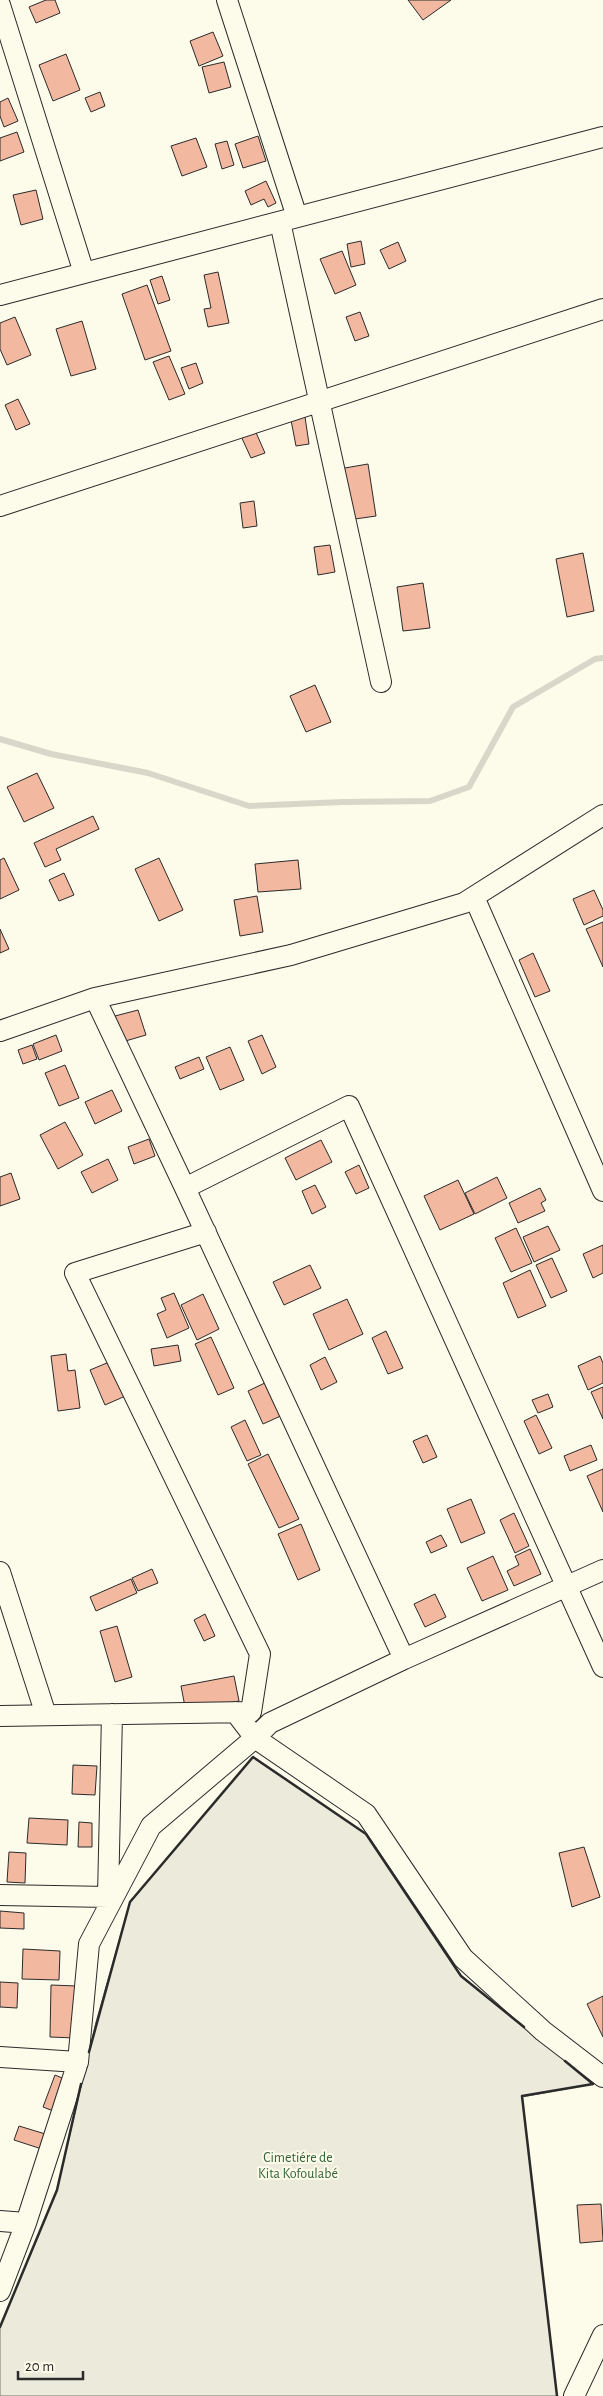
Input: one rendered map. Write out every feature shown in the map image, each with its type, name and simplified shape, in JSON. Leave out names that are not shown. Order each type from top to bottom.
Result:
[{"type":"street","points":[[227,0],[288,220],[320,402],[381,682]]},
{"type":"street","points":[[0,5],[84,273]]},
{"type":"street","points":[[0,295],[603,137]]},
{"type":"street","points":[[0,506],[603,309]]},
{"type":"street","points":[[0,1031],[95,998],[291,955],[464,903],[603,814]]},
{"type":"street","points":[[474,897],[603,1191]]},
{"type":"street","points":[[95,998],[404,1659]]},
{"type":"street","points":[[185,1188],[349,1106],[603,1667]]},
{"type":"street","points":[[206,1232],[75,1273],[260,1654],[243,1712],[256,1738],[366,1814],[463,1958],[543,2031],[603,2078]]},
{"type":"street","points":[[90,1944],[151,1826],[256,1738],[270,1722],[404,1659],[603,1570]]},
{"type":"street","points":[[0,1572],[46,1715]]},
{"type":"street","points":[[0,1716],[243,1712],[270,1722]]},
{"type":"street","points":[[0,2290],[26,2223],[78,2062],[90,1944],[108,1897],[112,1714]]},
{"type":"street","points":[[0,1895],[108,1897]]},
{"type":"street","points":[[0,2057],[78,2062]]},
{"type":"street","points":[[0,2222],[26,2223]]},
{"type":"street","points":[[574,2396],[603,2335]]},
{"type":"green space","name":"Cimetiére de Kita Kofoulabé","points":[[253,1757],[366,1834],[461,1976],[593,2084],[522,2097],[557,2396],[0,2396],[0,2327],[57,2190],[96,2022],[130,1902]]},
{"type":"building","points":[[46,0],[55,0],[60,13],[36,23],[29,7]]},
{"type":"building","points":[[408,0],[451,0],[423,20]]},
{"type":"building","points":[[213,32],[223,56],[199,66],[190,41]]},
{"type":"building","points":[[66,54],[80,90],[53,101],[39,65]]},
{"type":"building","points":[[224,62],[231,87],[209,93],[202,67]]},
{"type":"building","points":[[100,92],[105,106],[91,112],[85,98]]},
{"type":"building","points":[[8,98],[18,121],[4,127],[0,116],[0,102]]},
{"type":"building","points":[[17,132],[24,152],[0,161],[0,138]]},
{"type":"building","points":[[258,136],[266,161],[243,168],[235,144]]},
{"type":"building","points":[[196,138],[207,167],[182,176],[171,146]]},
{"type":"building","points":[[227,141],[234,165],[222,169],[215,144]]},
{"type":"building","points":[[266,181],[276,203],[268,207],[264,199],[251,205],[245,191]]},
{"type":"building","points":[[36,190],[43,219],[21,225],[13,195]]},
{"type":"building","points":[[361,241],[365,264],[351,267],[347,244]]},
{"type":"building","points":[[398,242],[406,261],[389,269],[380,250]]},
{"type":"building","points":[[342,251],[356,285],[335,294],[320,259]]},
{"type":"building","points":[[218,272],[229,323],[208,327],[204,309],[211,308],[204,275]]},
{"type":"building","points":[[162,276],[170,300],[158,304],[150,280]]},
{"type":"building","points":[[147,285],[171,351],[145,360],[122,294]]},
{"type":"building","points":[[360,312],[369,336],[355,341],[346,317]]},
{"type":"building","points":[[15,317],[31,355],[7,365],[0,349],[0,323]]},
{"type":"building","points":[[82,321],[96,369],[71,376],[56,329]]},
{"type":"building","points":[[169,356],[185,394],[169,400],[153,362]]},
{"type":"building","points":[[196,363],[203,383],[189,389],[181,368]]},
{"type":"building","points":[[18,399],[30,424],[16,430],[5,405]]},
{"type":"building","points":[[305,417],[309,444],[296,446],[291,420]]},
{"type":"building","points":[[254,428],[265,453],[251,458],[240,434]]},
{"type":"building","points":[[368,464],[376,516],[348,520],[339,469]]},
{"type":"building","points":[[254,501],[257,526],[243,528],[240,503]]},
{"type":"building","points":[[330,545],[335,572],[318,575],[314,547]]},
{"type":"building","points":[[583,553],[594,611],[567,617],[556,559]]},
{"type":"building","points":[[423,583],[430,628],[403,631],[397,587]]},
{"type":"building","points":[[315,685],[331,722],[306,732],[290,696]]},
{"type":"building","points":[[37,773],[54,808],[24,822],[7,787]]},
{"type":"building","points":[[93,816],[99,829],[56,849],[61,860],[45,867],[34,843]]},
{"type":"building","points":[[4,858],[19,890],[0,899],[0,860]]},
{"type":"building","points":[[159,858],[183,910],[159,921],[135,869]]},
{"type":"building","points":[[298,860],[301,889],[258,892],[255,864]]},
{"type":"building","points":[[64,873],[74,895],[59,901],[49,880]]},
{"type":"building","points":[[594,890],[603,910],[603,916],[584,925],[573,899]]},
{"type":"building","points":[[257,896],[263,932],[240,936],[234,900]]},
{"type":"building","points":[[603,922],[603,967],[586,929]]},
{"type":"building","points":[[0,929],[9,949],[0,953]]},
{"type":"building","points":[[533,953],[550,991],[535,997],[519,960]]},
{"type":"building","points":[[138,1010],[146,1035],[122,1042],[115,1016]]},
{"type":"building","points":[[56,1035],[62,1051],[39,1060],[33,1044]]},
{"type":"building","points":[[262,1035],[276,1067],[262,1074],[248,1041]]},
{"type":"building","points":[[32,1045],[37,1059],[23,1064],[18,1050]]},
{"type":"building","points":[[230,1047],[244,1080],[220,1090],[206,1057]]},
{"type":"building","points":[[199,1057],[204,1069],[180,1079],[175,1067]]},
{"type":"building","points":[[65,1065],[79,1098],[59,1106],[45,1073]]},
{"type":"building","points":[[112,1090],[122,1111],[95,1124],[85,1102]]},
{"type":"building","points":[[65,1122],[83,1155],[58,1169],[40,1135]]},
{"type":"building","points":[[149,1139],[155,1156],[134,1164],[128,1147]]},
{"type":"building","points":[[321,1140],[332,1162],[296,1180],[285,1158]]},
{"type":"building","points":[[108,1159],[118,1180],[92,1193],[81,1172]]},
{"type":"building","points":[[359,1165],[369,1188],[356,1194],[345,1172]]},
{"type":"building","points":[[11,1173],[20,1199],[0,1206],[0,1177]]},
{"type":"building","points":[[497,1177],[507,1198],[475,1214],[465,1193]]},
{"type":"building","points":[[458,1180],[474,1214],[440,1230],[424,1196]]},
{"type":"building","points":[[315,1185],[326,1207],[312,1214],[302,1191]]},
{"type":"building","points":[[540,1188],[546,1200],[541,1203],[545,1211],[518,1223],[509,1203]]},
{"type":"building","points":[[548,1226],[560,1250],[534,1262],[523,1237]]},
{"type":"building","points":[[516,1228],[532,1263],[511,1272],[495,1238]]},
{"type":"building","points":[[603,1245],[603,1273],[593,1278],[583,1254]]},
{"type":"building","points":[[552,1258],[567,1291],[551,1298],[536,1265]]},
{"type":"building","points":[[310,1265],[321,1288],[284,1305],[273,1282]]},
{"type":"building","points":[[530,1270],[546,1306],[518,1318],[503,1283]]},
{"type":"building","points":[[174,1293],[189,1328],[167,1338],[157,1314],[166,1310],[161,1298]]},
{"type":"building","points":[[203,1294],[219,1329],[197,1340],[181,1305]]},
{"type":"building","points":[[347,1299],[363,1334],[329,1350],[313,1314]]},
{"type":"building","points":[[386,1331],[403,1368],[388,1374],[372,1338]]},
{"type":"building","points":[[211,1337],[234,1388],[218,1395],[195,1344]]},
{"type":"building","points":[[178,1345],[181,1361],[154,1366],[151,1349]]},
{"type":"building","points":[[66,1354],[68,1371],[75,1370],[80,1408],[58,1411],[51,1356]]},
{"type":"building","points":[[600,1356],[603,1363],[603,1383],[588,1390],[578,1366]]},
{"type":"building","points":[[325,1357],[337,1382],[321,1390],[310,1365]]},
{"type":"building","points":[[114,1360],[130,1394],[105,1405],[90,1370]]},
{"type":"building","points":[[269,1381],[285,1414],[263,1424],[248,1391]]},
{"type":"building","points":[[603,1387],[603,1419],[591,1392]]},
{"type":"building","points":[[548,1394],[553,1407],[538,1413],[532,1400]]},
{"type":"building","points":[[536,1415],[552,1448],[539,1454],[524,1421]]},
{"type":"building","points":[[245,1420],[261,1455],[247,1461],[231,1427]]},
{"type":"building","points":[[427,1435],[437,1457],[423,1463],[413,1441]]},
{"type":"building","points":[[591,1445],[597,1460],[570,1471],[564,1456]]},
{"type":"building","points":[[268,1454],[299,1519],[279,1528],[248,1464]]},
{"type":"building","points":[[603,1469],[603,1512],[587,1476]]},
{"type":"building","points":[[471,1499],[485,1533],[461,1543],[447,1509]]},
{"type":"building","points":[[514,1513],[529,1546],[515,1553],[500,1520]]},
{"type":"building","points":[[301,1524],[320,1570],[298,1580],[278,1534]]},
{"type":"building","points":[[441,1535],[447,1546],[431,1553],[426,1542]]},
{"type":"building","points":[[530,1549],[541,1574],[514,1586],[507,1571],[519,1565],[515,1556]]},
{"type":"building","points":[[493,1556],[508,1590],[482,1601],[467,1568]]},
{"type":"building","points":[[152,1569],[158,1583],[138,1591],[132,1578]]},
{"type":"building","points":[[131,1579],[137,1593],[96,1611],[90,1597]]},
{"type":"building","points":[[435,1594],[446,1617],[425,1627],[414,1604]]},
{"type":"building","points":[[205,1614],[215,1636],[204,1641],[194,1620]]},
{"type":"building","points":[[117,1626],[132,1677],[115,1682],[100,1631]]},
{"type":"building","points":[[234,1676],[239,1701],[186,1712],[181,1686]]},
{"type":"building","points":[[73,1765],[97,1766],[95,1795],[72,1794]]},
{"type":"building","points":[[29,1818],[68,1820],[67,1845],[27,1843]]},
{"type":"building","points":[[79,1822],[92,1823],[92,1847],[78,1847]]},
{"type":"building","points":[[584,1847],[600,1897],[572,1907],[559,1853]]},
{"type":"building","points":[[9,1852],[26,1853],[25,1883],[7,1882]]},
{"type":"building","points":[[0,1911],[24,1913],[24,1929],[0,1928]]},
{"type":"building","points":[[23,1949],[60,1951],[59,1980],[22,1979]]},
{"type":"building","points":[[0,1982],[18,1983],[17,2008],[0,2007]]},
{"type":"building","points":[[51,1985],[77,1986],[75,2038],[50,2037]]},
{"type":"building","points":[[603,1996],[603,2037],[587,2004]]},
{"type":"building","points":[[55,2075],[69,2081],[56,2112],[43,2107]]},
{"type":"building","points":[[19,2126],[52,2136],[48,2151],[14,2140]]},
{"type":"building","points":[[601,2204],[603,2241],[580,2243],[577,2205]]},
{"type":"waterway","points":[[0,739],[51,754],[148,773],[249,806],[430,801],[469,787],[513,707],[595,659],[603,658]]},
{"type":"wall","points":[[89,2052],[130,1902],[253,1757],[366,1834],[461,1976],[524,2027]]},
{"type":"wall","points":[[557,2396],[522,2096],[593,2084],[565,2061]]},
{"type":"wall","points":[[0,2327],[57,2190],[81,2084]]}]
